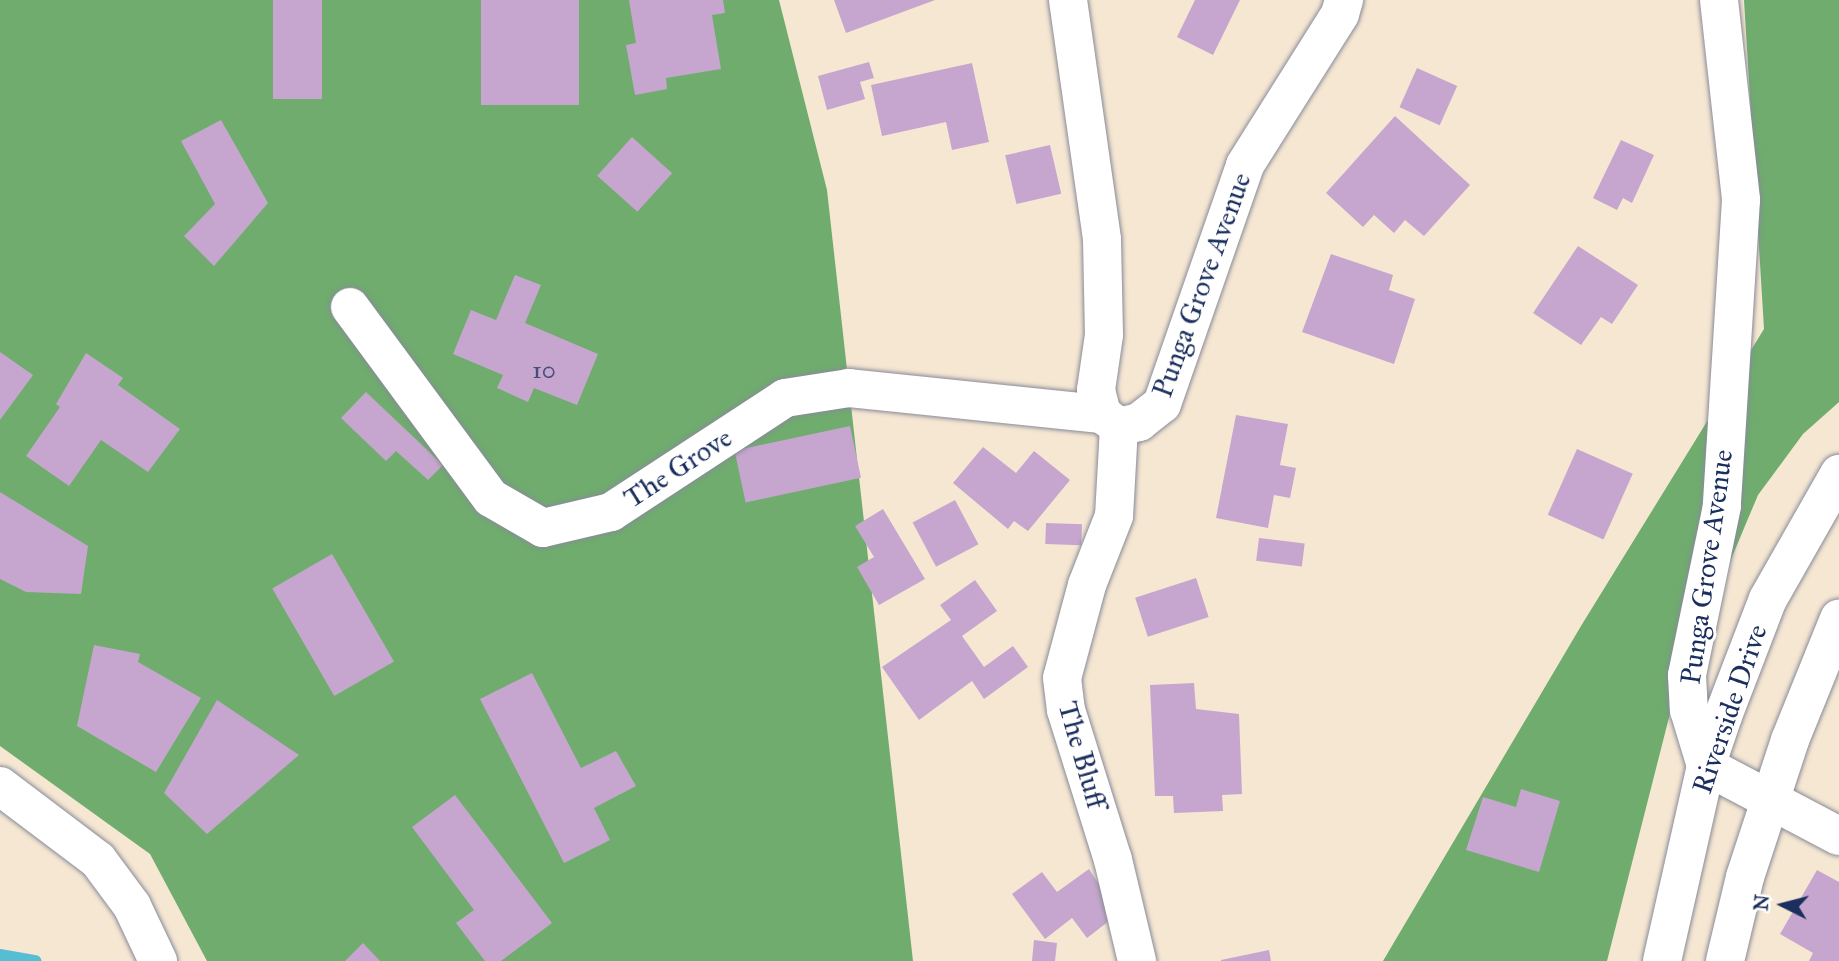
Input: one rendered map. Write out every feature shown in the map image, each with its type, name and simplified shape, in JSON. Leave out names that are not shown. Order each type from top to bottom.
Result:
[{"type":"street","points":[[1068,0],[1102,240],[1104,335],[1096,390],[1110,421]]},
{"type":"street","name":"Punga Grove Avenue","points":[[1110,421],[1139,422],[1162,404],[1245,165],[1340,14],[1344,0]]},
{"type":"street","name":"Punga Grove Avenue","points":[[1706,765],[1689,710],[1687,675],[1722,506],[1741,200],[1719,0]]},
{"type":"street","name":"The Grove","points":[[350,307],[491,498],[543,528],[611,512],[785,398],[849,388],[1110,421]]},
{"type":"street","name":"The Bluff","points":[[1110,421],[1114,516],[1087,585],[1062,678],[1066,710],[1113,860],[1137,961]]},
{"type":"street","name":"Riverside Drive","points":[[1662,961],[1706,765],[1769,599],[1839,474]]},
{"type":"street","points":[[1725,961],[1769,802],[1839,619]]},
{"type":"street","points":[[1706,765],[1769,802],[1839,836]]},
{"type":"street","points":[[0,786],[98,860],[132,906],[158,961]]},
{"type":"green space","points":[[0,0],[779,0],[827,190],[913,961],[207,961],[150,854],[0,746]]},
{"type":"green space","points":[[1744,0],[1839,0],[1839,402],[1803,434],[1758,495],[1676,690],[1607,961],[1383,961],[1581,626],[1764,329]]},
{"type":"building","points":[[273,0],[322,0],[322,99],[273,99]]},
{"type":"building","points":[[481,0],[579,0],[579,105],[481,105]]},
{"type":"building","points":[[629,0],[723,0],[725,13],[712,15],[721,69],[666,78],[667,89],[635,95],[626,45],[636,43]]},
{"type":"building","points":[[834,0],[935,0],[846,33]]},
{"type":"building","points":[[1195,0],[1240,0],[1213,55],[1177,37]]},
{"type":"building","points":[[869,62],[874,78],[860,82],[865,99],[827,110],[818,76]]},
{"type":"building","points":[[972,63],[989,142],[952,150],[946,122],[882,136],[871,85]]},
{"type":"building","points":[[1417,68],[1457,86],[1440,125],[1400,107]]},
{"type":"building","points":[[1395,116],[1470,185],[1424,236],[1405,220],[1394,233],[1374,215],[1363,227],[1326,193]]},
{"type":"building","points":[[221,120],[268,203],[214,266],[184,236],[215,204],[181,141]]},
{"type":"building","points":[[632,137],[672,173],[637,212],[597,176]]},
{"type":"building","points":[[1621,140],[1654,155],[1632,203],[1623,198],[1617,210],[1593,198]]},
{"type":"building","points":[[1050,145],[1061,194],[1016,204],[1005,155]]},
{"type":"building","points":[[1578,246],[1638,285],[1612,324],[1601,317],[1581,345],[1533,313]]},
{"type":"building","points":[[1331,254],[1393,275],[1389,290],[1415,299],[1394,364],[1302,332]]},
{"type":"building","points":[[515,275],[541,285],[525,323],[598,354],[577,405],[534,388],[528,402],[497,388],[503,375],[453,354],[471,310],[496,320]]},
{"type":"building","points":[[0,352],[33,375],[0,420]]},
{"type":"building","points":[[86,353],[123,378],[118,385],[180,429],[148,472],[101,440],[69,486],[26,456],[60,407],[56,404]]},
{"type":"building","points":[[366,392],[443,465],[428,480],[396,451],[386,461],[341,418]]},
{"type":"building","points":[[1236,415],[1288,424],[1280,465],[1296,468],[1290,498],[1274,495],[1268,528],[1216,518]]},
{"type":"building","points":[[850,426],[861,478],[746,502],[735,451]]},
{"type":"building","points":[[983,447],[1016,473],[1034,451],[1070,480],[1028,531],[1014,521],[1008,529],[953,483]]},
{"type":"building","points":[[1577,449],[1633,474],[1603,540],[1548,515]]},
{"type":"building","points":[[0,492],[88,546],[81,594],[26,592],[0,579]]},
{"type":"building","points":[[955,500],[978,544],[936,567],[913,523]]},
{"type":"building","points":[[883,509],[925,579],[879,605],[857,567],[874,557],[855,526]]},
{"type":"building","points":[[1046,523],[1082,524],[1081,545],[1045,544]]},
{"type":"building","points":[[1259,538],[1305,544],[1302,566],[1256,561]]},
{"type":"building","points":[[332,554],[394,661],[334,696],[272,588]]},
{"type":"building","points":[[1196,578],[1209,617],[1148,637],[1135,598]]},
{"type":"building","points":[[975,580],[997,611],[962,636],[984,667],[1013,646],[1028,667],[984,699],[972,681],[919,720],[882,667],[951,620],[940,605]]},
{"type":"building","points":[[94,645],[140,654],[138,662],[201,698],[156,772],[77,726]]},
{"type":"building","points":[[532,673],[581,768],[616,751],[636,786],[594,808],[610,840],[564,863],[480,699]]},
{"type":"building","points":[[1194,683],[1196,709],[1239,714],[1242,794],[1222,795],[1223,811],[1174,813],[1173,796],[1155,796],[1150,685]]},
{"type":"building","points":[[217,700],[299,755],[207,834],[164,793]]},
{"type":"building","points":[[1521,789],[1560,801],[1539,872],[1466,850],[1483,797],[1516,807]]},
{"type":"building","points":[[455,795],[552,923],[501,961],[485,961],[456,923],[474,910],[412,827]]},
{"type":"building","points":[[1089,869],[1118,914],[1087,938],[1072,918],[1045,939],[1012,894],[1042,872],[1057,892]]},
{"type":"building","points":[[1817,870],[1839,882],[1839,961],[1809,961],[1813,953],[1780,934]]},
{"type":"building","points":[[1034,940],[1057,943],[1055,961],[1032,961]]},
{"type":"building","points":[[363,943],[380,961],[345,961]]},
{"type":"building","points":[[1269,950],[1271,961],[1221,961],[1221,960]]},
{"type":"waterway","points":[[0,955],[35,961]]}]
